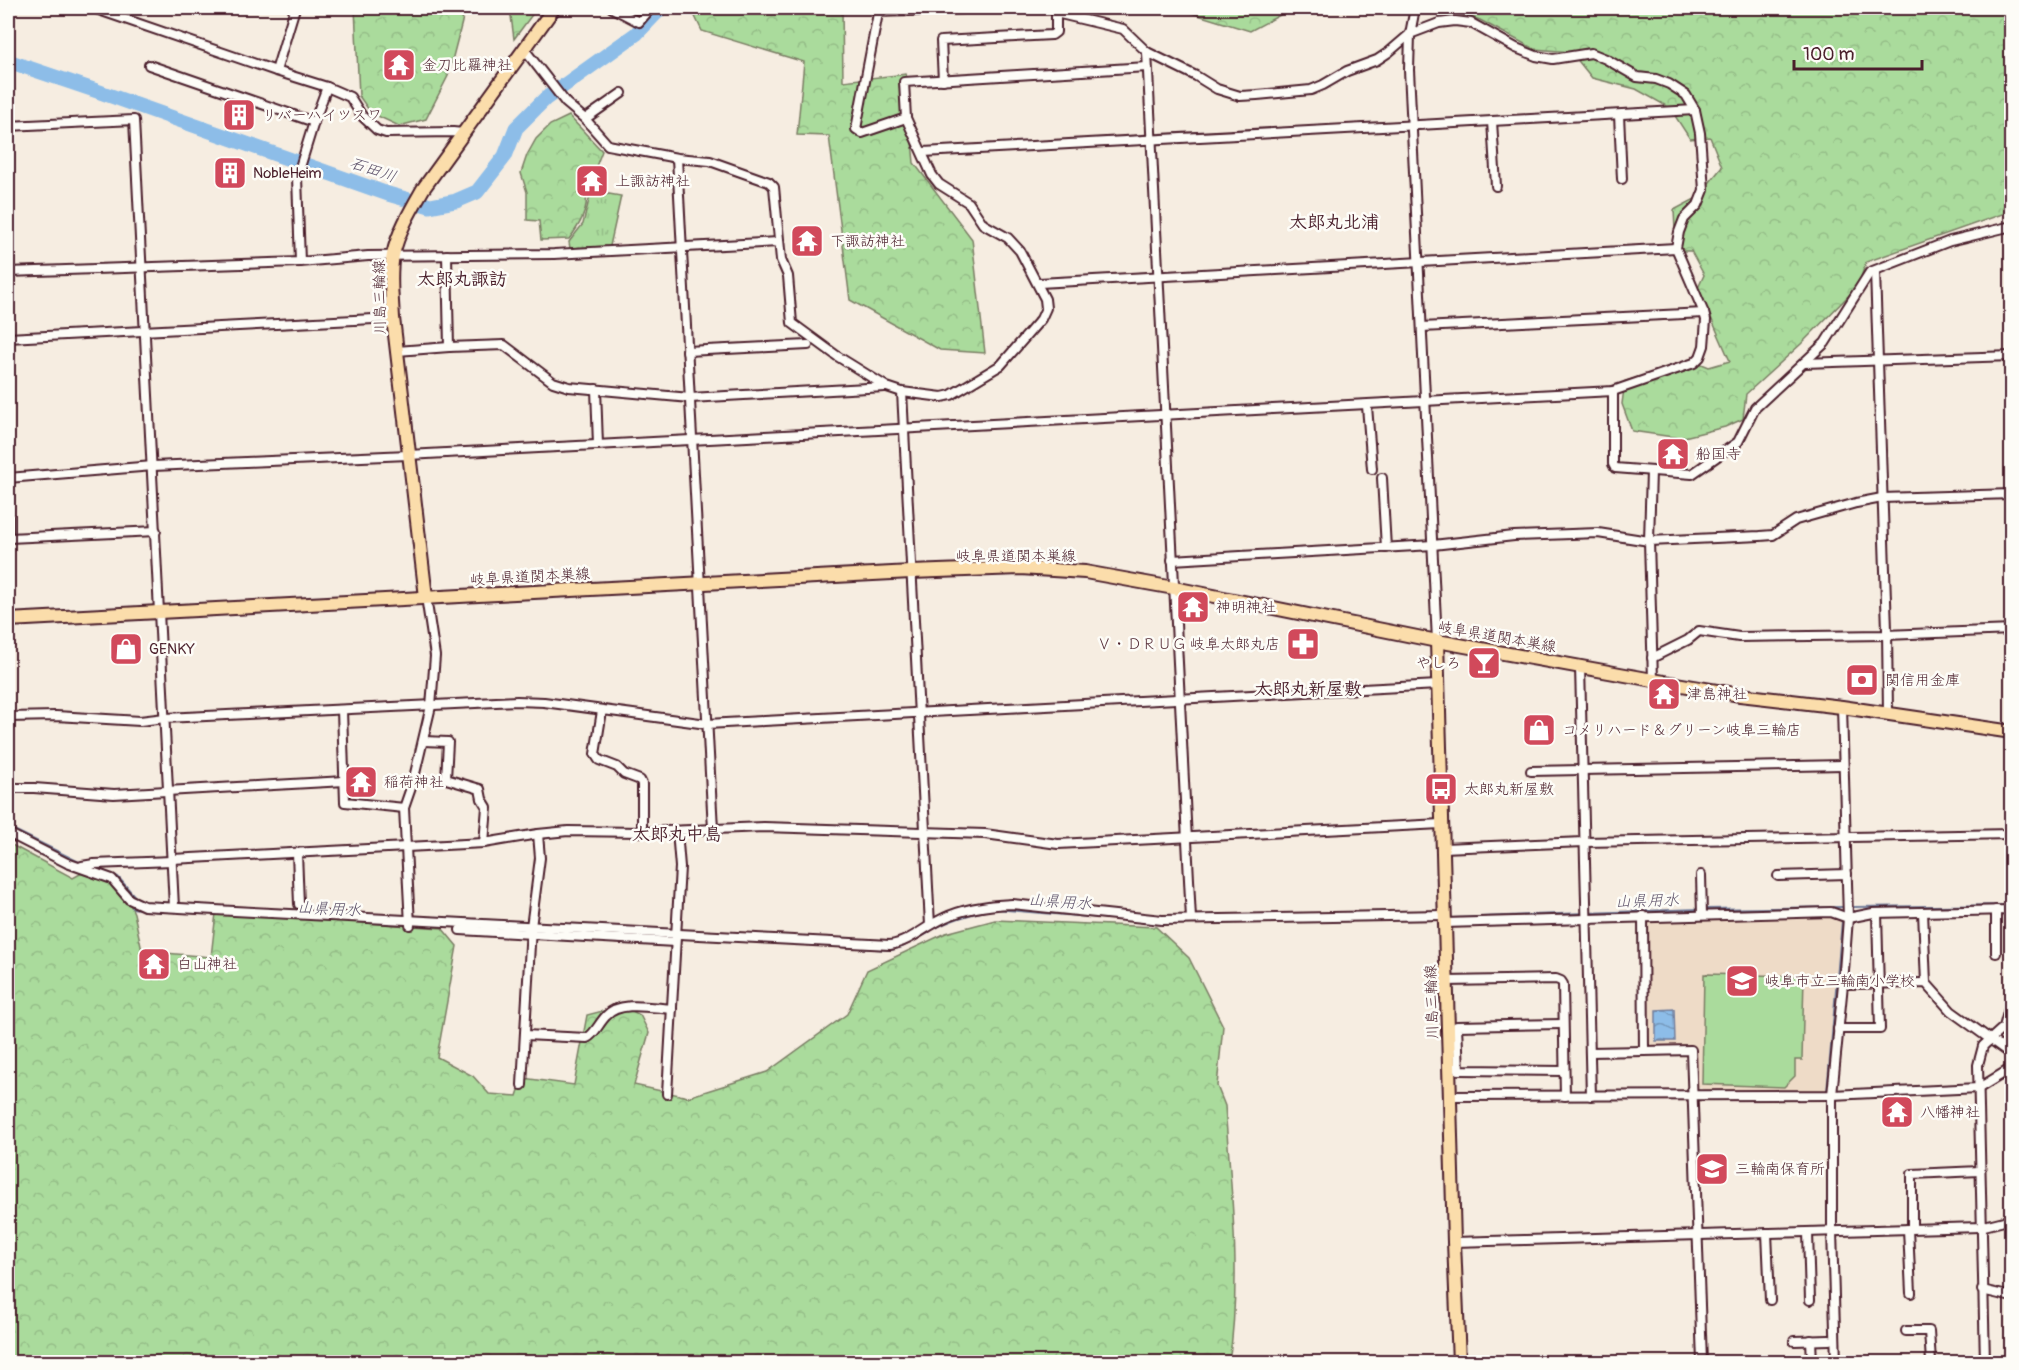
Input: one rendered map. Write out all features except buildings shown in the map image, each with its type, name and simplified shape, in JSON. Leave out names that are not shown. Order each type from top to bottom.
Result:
[{"type":"main road","name":"川島三輪線","points":[[426,597],[393,318],[393,256],[410,212],[423,189],[554,8]]},
{"type":"main road","name":"岐阜県道関本巣線","points":[[8,620],[911,572],[1020,568],[1060,569],[1173,588],[1437,641],[1740,695],[1842,707],[2012,732]]},
{"type":"main road","name":"川島三輪線","points":[[1437,641],[1459,1362]]},
{"type":"street","points":[[93,8],[327,87],[350,97],[362,116],[377,130],[386,134],[463,133]]},
{"type":"street","points":[[276,71],[295,8]]},
{"type":"street","points":[[612,8],[639,22],[651,8]]},
{"type":"street","points":[[906,118],[862,133],[856,129],[879,10],[994,8]]},
{"type":"street","points":[[1415,8],[1410,34],[1412,125],[1437,641]]},
{"type":"street","points":[[8,478],[153,466],[1426,403],[1613,391],[1694,363],[1700,357],[1704,346],[1704,313],[1676,248],[1684,219],[1698,206],[1704,190],[1700,133],[1695,110],[1686,95],[1669,84],[1656,79],[1637,77],[1591,53],[1553,58],[1536,56],[1516,48],[1471,22],[1455,21],[1439,23],[1410,34],[1377,60],[1347,71],[1323,86],[1311,90],[1240,96],[1217,89],[1147,52],[1123,29],[1056,10],[1056,32],[1052,35],[941,41],[943,80]]},
{"type":"street","points":[[524,50],[567,103],[608,145],[677,158],[710,160],[769,182],[774,187],[781,260],[788,276],[792,323],[837,356],[886,387],[902,392],[942,397],[951,395],[1001,365],[1041,319],[1046,309],[1045,299],[1020,251],[997,231],[983,224],[969,203],[939,184],[932,175],[906,118],[904,82],[1147,67]]},
{"type":"street","points":[[1147,52],[1191,919]]},
{"type":"street","points":[[149,65],[314,122]]},
{"type":"street","points":[[300,262],[297,177],[327,87]]},
{"type":"street","points":[[585,119],[622,93]]},
{"type":"street","points":[[923,152],[1695,110]]},
{"type":"street","points":[[1619,115],[1622,179]]},
{"type":"street","points":[[8,126],[134,120],[174,907]]},
{"type":"street","points":[[1492,122],[1496,186]]},
{"type":"street","points":[[677,158],[713,829]]},
{"type":"street","points":[[1613,391],[1613,464],[1615,468],[1692,474],[1738,442],[1755,408],[1825,343],[1870,273],[1950,241],[2012,226]]},
{"type":"street","points":[[8,272],[300,262],[368,256],[555,254],[779,242]]},
{"type":"street","points":[[1039,284],[1676,248]]},
{"type":"street","points":[[447,255],[448,347]]},
{"type":"street","points":[[1875,271],[1888,714]]},
{"type":"street","points":[[1422,327],[1704,313]]},
{"type":"street","points":[[8,338],[393,318]]},
{"type":"street","points":[[397,351],[504,345],[553,382],[568,387],[690,398],[886,387]]},
{"type":"street","points":[[687,351],[808,345]]},
{"type":"street","points":[[1804,363],[2012,356]]},
{"type":"street","points":[[596,389],[598,445]]},
{"type":"street","points":[[902,392],[930,925]]},
{"type":"street","points":[[1367,406],[1372,469]]},
{"type":"street","points":[[1651,471],[1649,541],[1653,680]]},
{"type":"street","points":[[1382,478],[1386,548]]},
{"type":"street","points":[[1172,560],[1433,545],[1514,536],[1598,533],[1649,541],[1773,535],[1796,520],[1882,498],[2012,494]]},
{"type":"street","points":[[8,510],[8,538],[156,531]]},
{"type":"street","points":[[410,922],[404,808],[424,741],[431,706],[435,656],[426,597]]},
{"type":"street","points":[[1652,658],[1688,640],[1699,631],[1739,637],[2012,630]]},
{"type":"street","points":[[1580,667],[1591,1096]]},
{"type":"street","points":[[8,717],[56,716],[140,721],[518,701],[544,702],[707,724],[1437,685]]},
{"type":"street","points":[[1836,1362],[1832,1231],[1832,1095],[1844,984],[1848,918],[1842,707]]},
{"type":"street","points":[[342,710],[345,802],[404,808]]},
{"type":"street","points":[[602,711],[595,754],[599,760],[640,780],[642,784],[642,832]]},
{"type":"street","points":[[424,741],[448,742],[446,779],[480,789],[487,807],[484,843]]},
{"type":"street","points":[[1531,771],[1843,765]]},
{"type":"street","points":[[8,788],[114,794],[345,781]]},
{"type":"street","points":[[81,867],[94,864],[484,843],[568,831],[642,832],[764,827],[985,834],[1058,844],[1441,824]]},
{"type":"street","points":[[667,1094],[680,867],[677,831]]},
{"type":"street","points":[[8,833],[68,863],[112,879],[129,899],[144,906],[676,938],[900,944],[945,917],[982,906],[1012,904],[1132,918],[1191,919],[1444,919],[1586,914],[1643,916],[1831,912],[1848,918],[1877,913],[2012,910]]},
{"type":"street","points":[[522,1085],[531,930],[540,858],[538,834]]},
{"type":"street","points":[[1443,849],[1584,842],[2012,834]]},
{"type":"street","points":[[297,853],[299,903]]},
{"type":"street","points":[[1778,876],[1847,874]]},
{"type":"street","points":[[1701,875],[1702,915]]},
{"type":"street","points":[[1996,910],[1996,954]]},
{"type":"street","points":[[1923,912],[1926,982],[1951,1011],[2012,1054]]},
{"type":"street","points":[[1838,1029],[1880,1029],[1877,913]]},
{"type":"street","points":[[1643,916],[1644,1051]]},
{"type":"street","points":[[460,930],[531,930]]},
{"type":"street","points":[[1446,981],[1556,979],[1561,981],[1565,1096]]},
{"type":"street","points":[[1844,984],[1926,982]]},
{"type":"street","points":[[1985,1362],[1980,1227],[1978,1065],[1983,1046],[2004,1027],[2012,998]]},
{"type":"street","points":[[525,1035],[587,1038],[592,1036],[609,1012],[616,1009],[629,1007],[672,1009]]},
{"type":"street","points":[[1563,1024],[1457,1026],[1459,1070],[1564,1071]]},
{"type":"street","points":[[1590,1052],[1691,1050],[1702,1362]]},
{"type":"street","points":[[1450,1096],[1832,1095],[1979,1088],[2012,1068]]},
{"type":"street","points":[[1911,1293],[1912,1174],[1980,1171]]},
{"type":"street","points":[[1454,1242],[1980,1227],[2012,1219]]},
{"type":"street","points":[[1808,1232],[1810,1300]]},
{"type":"street","points":[[1767,1233],[1770,1300]]},
{"type":"street","points":[[1982,1290],[2012,1297]]},
{"type":"street","points":[[1906,1331],[1929,1331],[1931,1362]]},
{"type":"street","points":[[1812,1340],[1812,1362]]},
{"type":"street","points":[[1794,1341],[1829,1340]]},
{"type":"shaded area","name":"岐阜市立三輪南小学校","points":[[1835,915],[1842,920],[1826,1093],[1705,1091],[1696,1088],[1694,1046],[1651,1046],[1647,1043],[1647,918]]},
{"type":"green space","points":[[355,8],[464,8],[448,76],[426,119],[399,126],[371,113],[359,96]]},
{"type":"green space","points":[[510,8],[537,8],[514,39]]},
{"type":"green space","points":[[691,8],[842,8],[843,81],[906,74],[914,163],[972,239],[985,353],[940,350],[850,300],[829,136],[797,135],[804,62],[702,31]]},
{"type":"green space","points":[[1175,8],[1293,8],[1250,31]]},
{"type":"green space","points":[[1444,8],[2011,8],[2011,211],[1866,262],[1858,286],[1801,344],[1746,394],[1743,419],[1725,427],[1680,438],[1632,431],[1622,404],[1625,381],[1697,362],[1709,367],[1730,361],[1698,288],[1704,275],[1691,251],[1676,251],[1674,210],[1697,198],[1722,167],[1710,137],[1690,139],[1670,108],[1636,89],[1592,78],[1571,52],[1534,49],[1480,20]]},
{"type":"green space","points":[[569,116],[602,151],[586,192],[585,211],[573,234],[569,239],[541,240],[539,221],[527,220],[527,192],[521,173],[536,139],[550,125]]},
{"type":"green space","points":[[609,194],[621,196],[610,246],[570,248],[569,242],[583,224],[590,196]]},
{"type":"green space","points":[[8,843],[73,878],[95,866],[121,884],[134,913],[142,951],[211,957],[216,913],[442,928],[457,946],[437,1057],[473,1076],[489,1094],[517,1096],[523,1078],[574,1085],[587,1015],[622,1006],[640,1015],[649,1033],[634,1085],[688,1097],[767,1072],[847,1014],[867,970],[946,933],[995,920],[1156,927],[1189,958],[1223,1026],[1217,1086],[1225,1106],[1235,1266],[1235,1299],[1229,1362],[8,1362]]},
{"type":"green space","points":[[1704,974],[1804,976],[1802,1060],[1795,1060],[1795,1076],[1784,1087],[1702,1084]]},
{"type":"water","points":[[1674,1009],[1675,1041],[1656,1041],[1656,1010]]},
{"type":"waterway","name":"石田川","points":[[8,61],[388,194],[430,206],[456,201],[477,192],[505,156],[516,128],[545,99],[636,34],[661,8]]},
{"type":"waterway","name":"山県用水","points":[[8,827],[81,863]]},
{"type":"waterway","name":"山県用水","points":[[94,867],[118,877],[137,899],[145,902],[168,903]]},
{"type":"waterway","name":"山県用水","points":[[1854,907],[2012,905]]},
{"type":"waterway","name":"山県用水","points":[[1705,909],[1843,907]]},
{"type":"waterway","name":"山県用水","points":[[132,908],[184,912]]},
{"type":"waterway","name":"山県用水","points":[[934,929],[964,916],[995,909],[1149,922]]},
{"type":"waterway","name":"山県用水","points":[[1451,918],[1699,909]]},
{"type":"waterway","name":"山県用水","points":[[1195,924],[1301,921]]},
{"type":"waterway","name":"山県用水","points":[[1827,1092],[1842,921]]},
{"type":"waterway","name":"山県用水","points":[[1173,924],[1188,924]]},
{"type":"waterway","name":"山県用水","points":[[447,926],[459,927]]},
{"type":"waterway","name":"山県用水","points":[[554,932],[671,938]]},
{"type":"waterway","name":"山県用水","points":[[776,943],[891,950],[902,947],[928,933]]},
{"type":"waterway","name":"山県用水","points":[[682,938],[713,940]]},
{"type":"waterway","name":"山県用水","points":[[1827,1101],[1828,1221]]},
{"type":"place","name":"金刀比羅神社","points":[[399,65]]},
{"type":"place","name":"リバーハイツスワ","points":[[239,115]]},
{"type":"place","name":"NobleHeim","points":[[230,173]]},
{"type":"place","name":"上諏訪神社","points":[[592,181]]},
{"type":"place","name":"下諏訪神社","points":[[807,241]]},
{"type":"place","name":"船国寺","points":[[1673,454]]},
{"type":"place","name":"神明神社","points":[[1193,607]]},
{"type":"place","name":"Ｖ・ＤＲＵＧ 岐阜太郎丸店","points":[[1303,644]]},
{"type":"place","name":"GENKY","points":[[126,649]]},
{"type":"place","name":"やしろ","points":[[1484,663]]},
{"type":"place","name":"関信用金庫","points":[[1862,680]]},
{"type":"place","name":"津島神社","points":[[1664,694]]},
{"type":"place","name":"コメリハード＆グリーン岐阜三輪店","points":[[1539,730]]},
{"type":"place","name":"稲荷神社","points":[[361,782]]},
{"type":"place","name":"太郎丸新屋敷","points":[[1441,789]]},
{"type":"place","name":"白山神社","points":[[154,964]]},
{"type":"place","name":"岐阜市立三輪南小学校","points":[[1742,981]]},
{"type":"place","name":"八幡神社","points":[[1897,1112]]},
{"type":"place","name":"三輪南保育所","points":[[1712,1169]]},
{"type":"district","name":"太郎丸北浦","points":[[1334,222]]},
{"type":"district","name":"太郎丸諏訪","points":[[462,279]]},
{"type":"district","name":"太郎丸新屋敷","points":[[1308,689]]},
{"type":"district","name":"太郎丸中島","points":[[677,834]]}]
